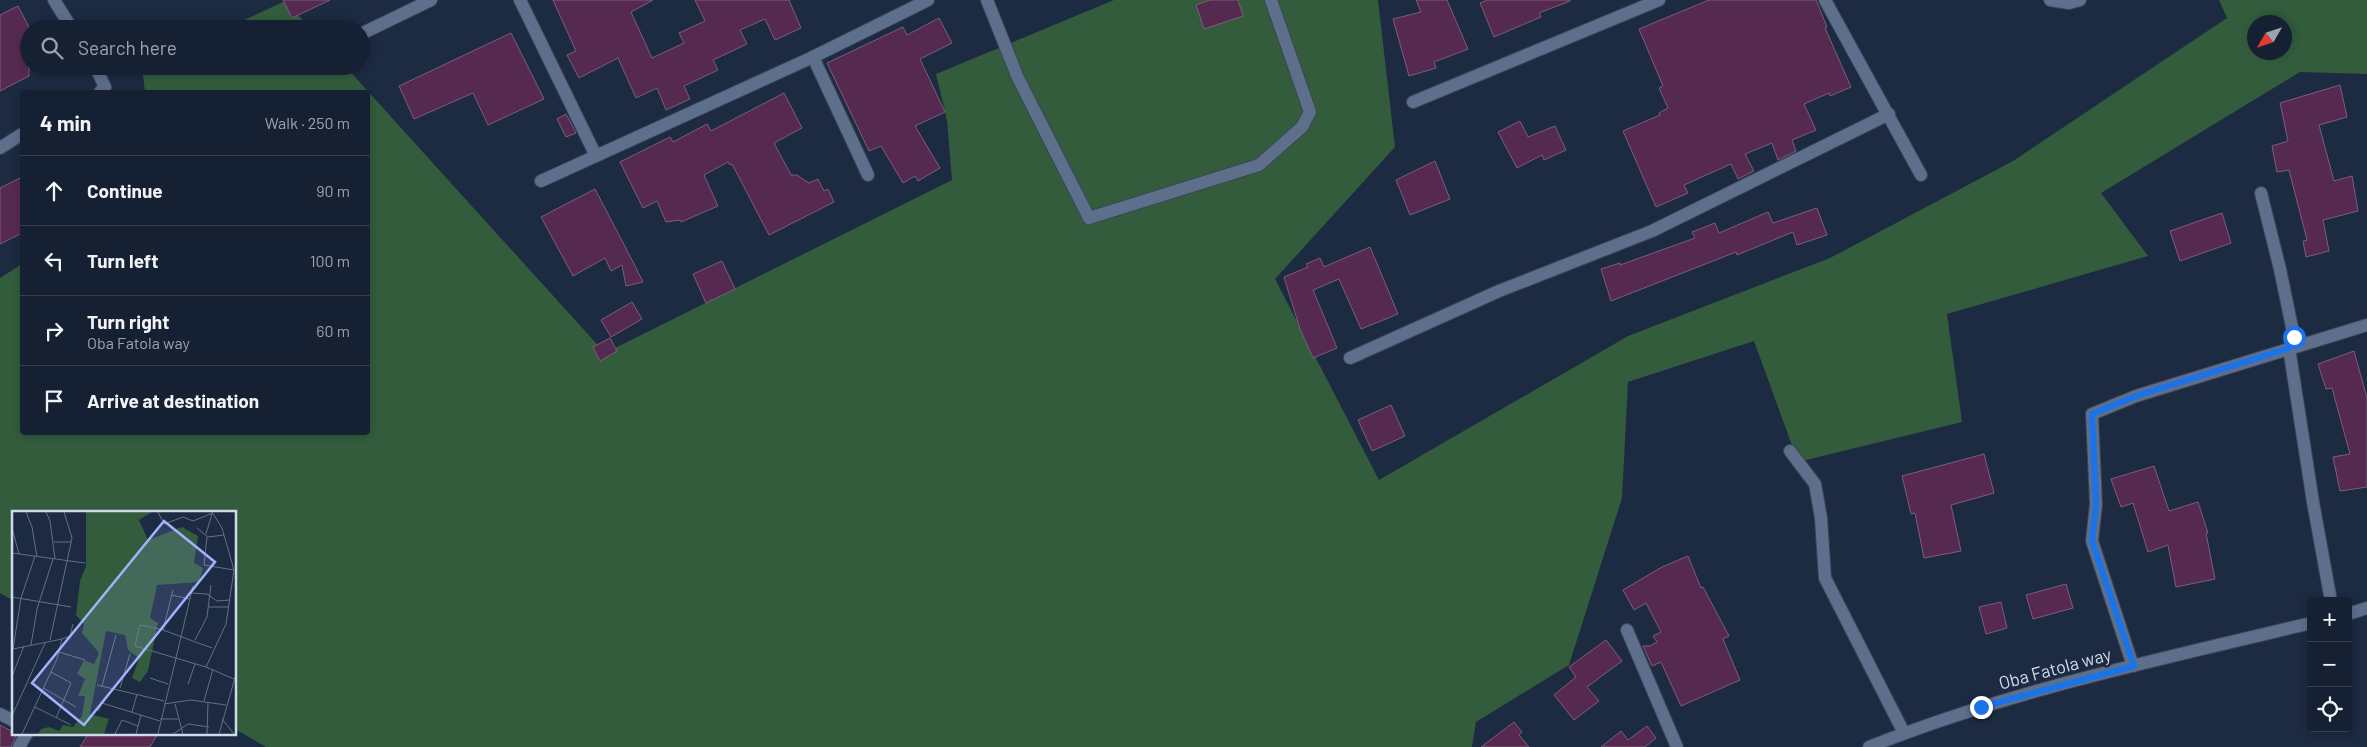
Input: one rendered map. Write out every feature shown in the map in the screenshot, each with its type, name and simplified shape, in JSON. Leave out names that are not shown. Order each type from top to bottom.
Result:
[{"type":"street","points":[[54,0],[66,20]]},
{"type":"street","points":[[370,30],[431,0]]},
{"type":"street","points":[[520,0],[596,156]]},
{"type":"street","points":[[541,181],[813,58],[928,0]]},
{"type":"street","points":[[987,0],[1018,78],[1089,218],[1259,164],[1302,127],[1310,112],[1271,0]]},
{"type":"street","points":[[1412,102],[1659,0]]},
{"type":"street","points":[[1825,0],[1921,175]]},
{"type":"street","points":[[2050,0],[2069,4],[2080,0]]},
{"type":"street","points":[[813,58],[868,175]]},
{"type":"street","points":[[99,75],[105,87],[102,90]]},
{"type":"street","points":[[1350,358],[1499,291],[1652,231],[1889,114]]},
{"type":"street","points":[[0,148],[20,135]]},
{"type":"street","points":[[2261,193],[2280,269],[2294,337],[2289,348],[2312,502],[2330,597]]},
{"type":"street","points":[[2134,666],[2092,541],[2096,504],[2092,414],[2136,396],[2367,325]]},
{"type":"street","points":[[1790,451],[1814,484],[1821,518],[1825,578],[1904,733]]},
{"type":"street","points":[[2352,613],[2367,608]]},
{"type":"street","name":"Oba Fatola way","points":[[1870,747],[1904,733],[1981,707],[2134,666],[2307,624]]},
{"type":"street","points":[[1627,630],[1677,747]]},
{"type":"street","points":[[0,714],[12,720]]},
{"type":"street","points":[[19,747],[26,734]]},
{"type":"green space","points":[[1114,0],[1378,0],[1395,147],[1275,279],[1379,480],[1628,336],[1830,258],[2013,161],[2227,18],[2219,0],[2367,0],[2367,74],[2300,72],[2101,193],[2148,256],[1947,314],[1962,422],[1798,462],[1754,341],[1628,382],[1622,498],[1569,665],[1476,722],[1472,747],[266,747],[236,730],[236,511],[12,511],[12,600],[0,593],[0,278],[20,265],[20,435],[370,435],[370,94],[605,353],[952,180],[947,120],[936,74]]},
{"type":"green space","points":[[285,1],[303,20],[244,20]]},
{"type":"green space","points":[[143,75],[353,75],[367,90],[145,90]]},
{"type":"building","points":[[283,0],[330,0],[292,18]]},
{"type":"building","points":[[553,0],[653,0],[631,12],[652,58],[684,43],[679,33],[705,21],[695,0],[789,0],[801,28],[775,40],[765,19],[740,30],[747,44],[713,60],[718,70],[684,86],[690,99],[666,110],[657,88],[636,98],[618,58],[579,78],[567,55],[576,51]]},
{"type":"building","points":[[1210,0],[1238,0],[1243,16],[1204,29],[1196,5]]},
{"type":"building","points":[[1416,0],[1447,0],[1468,49],[1434,62],[1436,68],[1409,76],[1393,19],[1421,12]]},
{"type":"building","points":[[1487,0],[1570,1],[1539,13],[1541,17],[1494,37],[1480,3]]},
{"type":"building","points":[[1709,0],[1816,0],[1827,27],[1825,28],[1851,87],[1830,96],[1829,93],[1804,104],[1816,130],[1792,140],[1796,151],[1778,160],[1772,143],[1745,154],[1754,171],[1738,179],[1731,164],[1684,185],[1688,193],[1656,207],[1623,131],[1660,115],[1659,113],[1668,108],[1659,88],[1663,86],[1639,29]]},
{"type":"building","points":[[18,6],[25,20],[20,20],[20,75],[29,76],[0,91],[0,15]]},
{"type":"building","points":[[939,18],[952,43],[920,59],[945,112],[915,126],[940,168],[918,181],[915,176],[903,183],[881,146],[869,151],[827,63],[903,27],[907,35]]},
{"type":"building","points":[[511,33],[544,99],[488,125],[473,93],[414,119],[399,86]]},
{"type":"building","points":[[2340,85],[2347,117],[2319,125],[2334,181],[2352,176],[2358,211],[2323,220],[2329,251],[2306,257],[2303,241],[2307,240],[2289,170],[2277,172],[2272,146],[2288,141],[2280,103]]},
{"type":"building","points":[[784,93],[802,128],[774,143],[791,175],[797,175],[809,183],[818,179],[824,191],[828,189],[834,202],[769,235],[732,164],[730,165],[728,162],[704,175],[718,206],[681,222],[680,220],[666,222],[657,201],[643,208],[620,162],[670,137],[673,142],[707,124],[711,131]]},
{"type":"building","points":[[566,114],[576,133],[566,137],[557,119]]},
{"type":"building","points":[[1520,121],[1528,137],[1555,126],[1566,150],[1544,160],[1542,155],[1517,168],[1498,132]]},
{"type":"building","points":[[1435,161],[1450,199],[1410,215],[1396,180]]},
{"type":"building","points":[[20,178],[20,234],[0,244],[0,188]]},
{"type":"building","points":[[595,189],[643,282],[626,286],[622,265],[611,271],[605,258],[573,276],[541,217]]},
{"type":"building","points":[[1817,208],[1827,235],[1797,245],[1793,232],[1737,255],[1736,252],[1611,301],[1601,269],[1620,263],[1620,265],[1695,238],[1692,232],[1715,223],[1719,233],[1768,212],[1773,223]]},
{"type":"building","points":[[2222,213],[2231,243],[2180,261],[2170,231]]},
{"type":"building","points":[[1370,247],[1398,314],[1361,329],[1339,279],[1313,290],[1337,348],[1313,358],[1300,329],[1284,277],[1308,267],[1306,264],[1320,258],[1324,267]]},
{"type":"building","points":[[722,261],[735,289],[706,303],[693,274]]},
{"type":"building","points":[[632,302],[642,319],[611,337],[601,320]]},
{"type":"building","points":[[610,338],[617,351],[600,361],[593,347]]},
{"type":"building","points":[[2354,351],[2367,398],[2367,487],[2340,491],[2333,457],[2350,454],[2332,388],[2326,389],[2318,364]]},
{"type":"building","points":[[1391,405],[1405,436],[1372,451],[1358,420]]},
{"type":"building","points":[[1984,454],[1994,493],[1951,505],[1961,551],[1924,558],[1915,513],[1911,514],[1902,476]]},
{"type":"building","points":[[2154,466],[2169,511],[2198,502],[2208,533],[2206,533],[2215,579],[2176,587],[2168,545],[2148,552],[2133,503],[2121,507],[2111,479]]},
{"type":"building","points":[[1688,556],[1701,588],[1703,587],[1729,636],[1723,639],[1740,680],[1681,706],[1661,662],[1652,666],[1643,646],[1650,646],[1657,642],[1653,636],[1661,632],[1646,603],[1634,610],[1623,590],[1662,567]]},
{"type":"building","points":[[2066,584],[2073,608],[2033,619],[2026,595]]},
{"type":"building","points":[[2001,602],[2007,628],[1986,634],[1979,607]]},
{"type":"building","points":[[1606,640],[1622,661],[1587,687],[1599,701],[1574,720],[1554,695],[1576,677],[1569,667]]},
{"type":"building","points":[[1514,722],[1522,732],[1519,735],[1529,747],[1481,747]]},
{"type":"building","points":[[0,725],[12,731],[12,734],[17,734],[11,747],[0,747]]},
{"type":"building","points":[[1647,726],[1656,738],[1645,747],[1601,747],[1621,731],[1628,740]]},
{"type":"building","points":[[88,734],[157,734],[150,747],[80,747]]},
{"type":"route","points":[[1981,707],[2134,666],[2092,541],[2096,504],[2092,414],[2136,396],[2289,348],[2294,337]]}]
